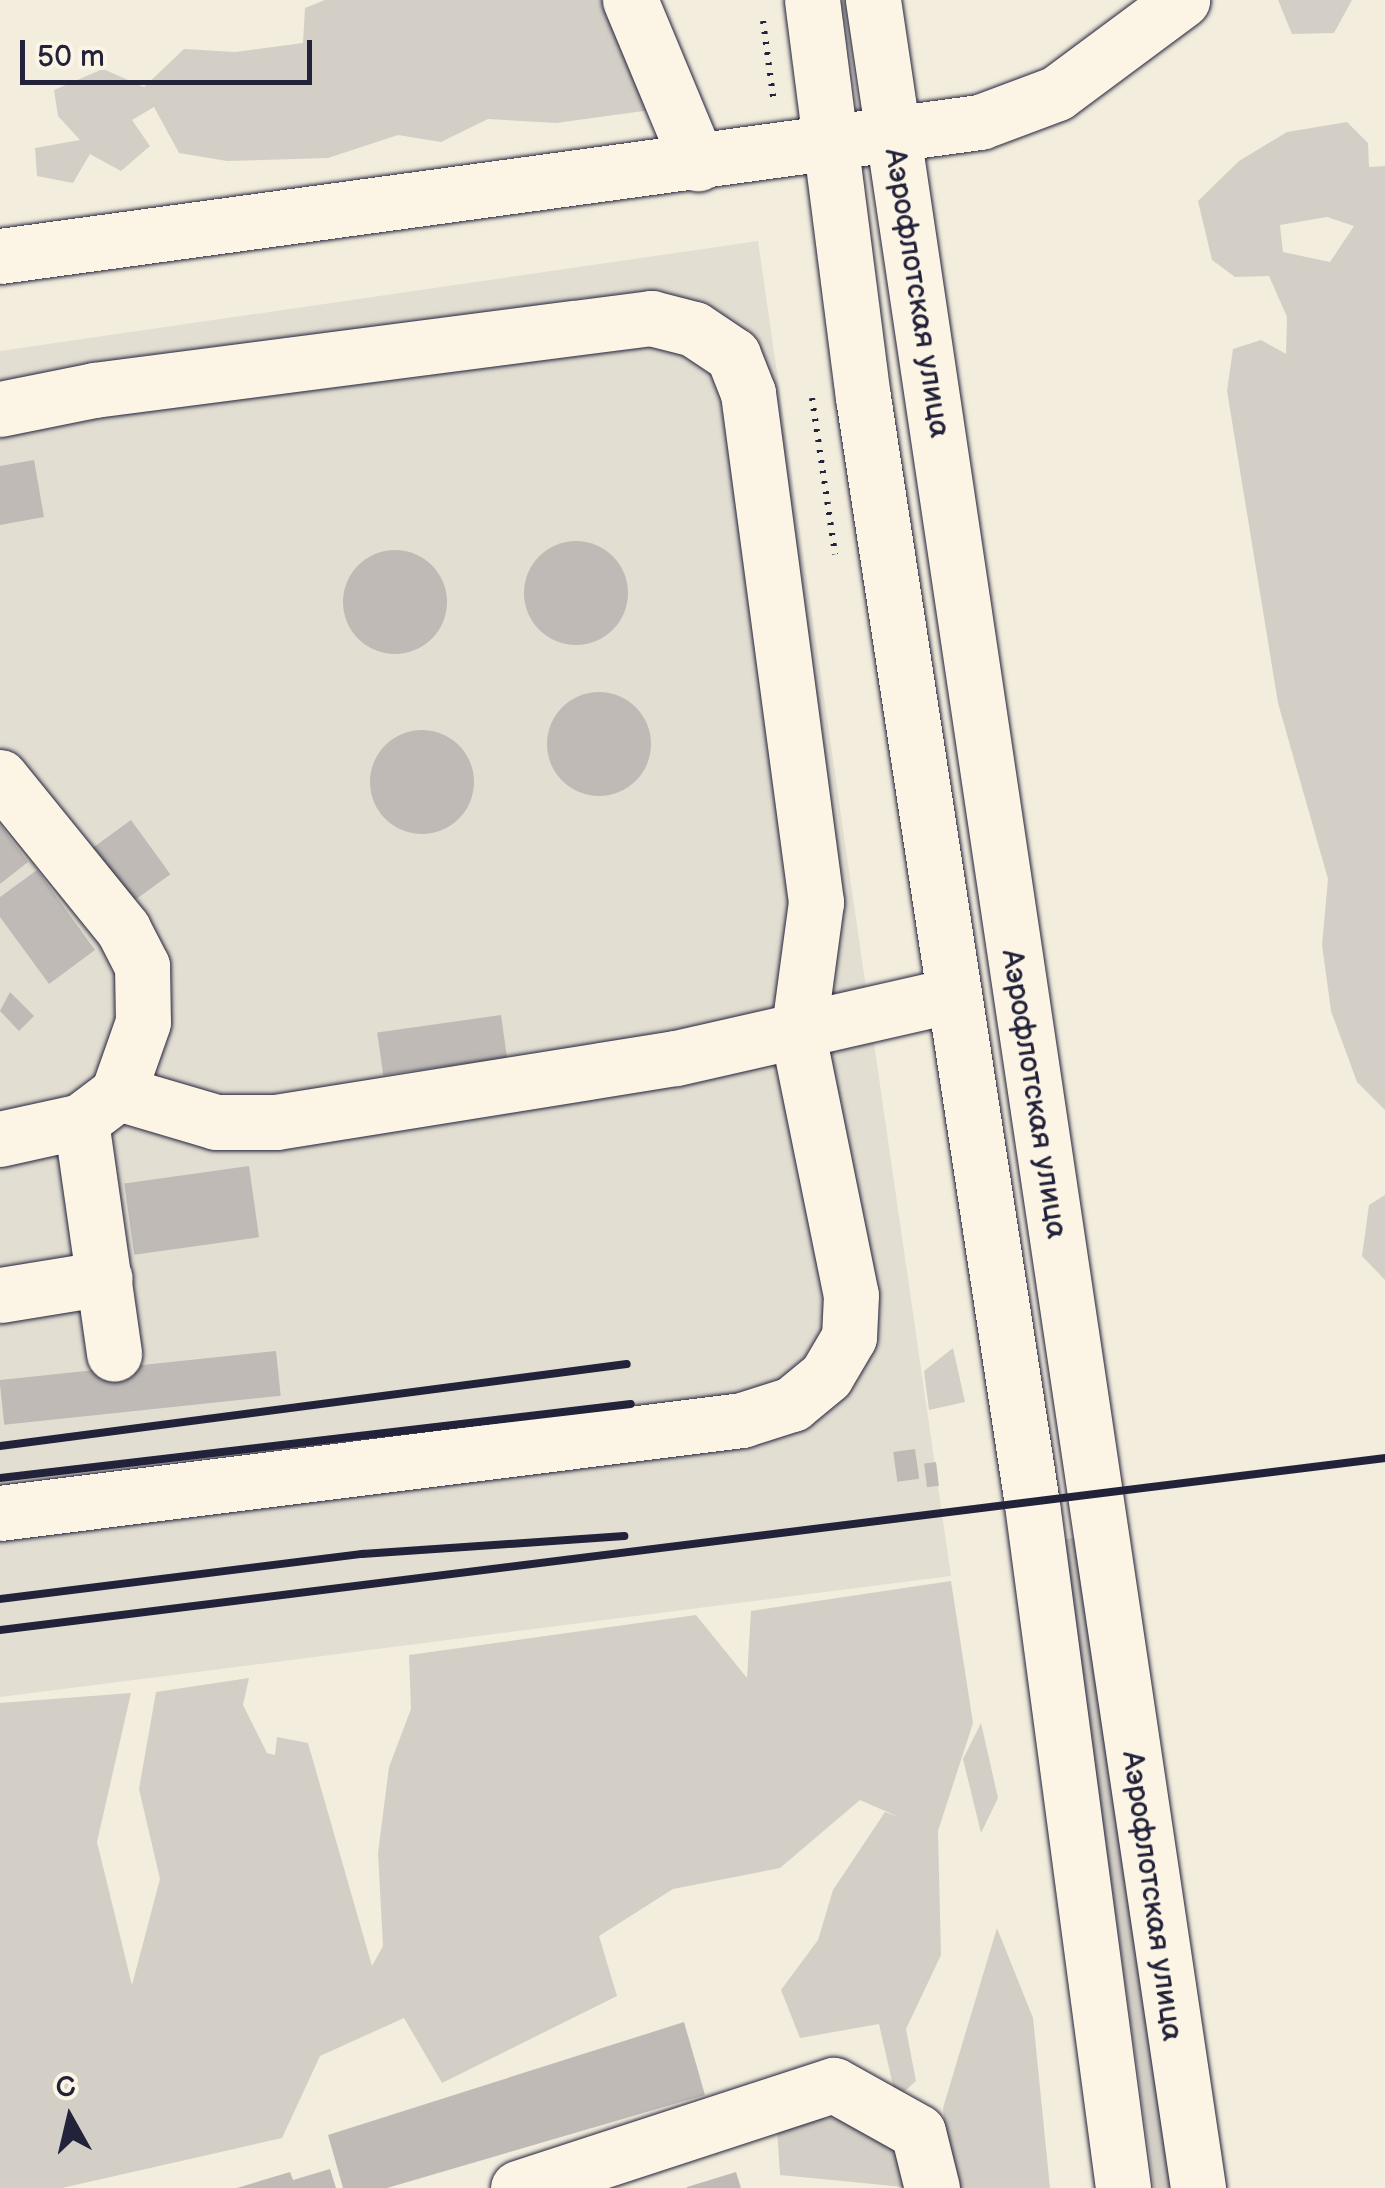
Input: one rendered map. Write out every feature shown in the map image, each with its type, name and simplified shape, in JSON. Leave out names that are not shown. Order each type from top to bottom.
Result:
[{"type":"main road","points":[[630,0],[698,163]]},
{"type":"main road","points":[[812,0],[827,145],[1034,1518],[1123,2188]]},
{"type":"main road","name":"Аэрофлотская улица","points":[[873,0],[1198,2188]]},
{"type":"main road","points":[[0,256],[980,122],[1056,94],[1182,0]]},
{"type":"main road","points":[[0,410],[94,390],[651,318],[694,329],[733,355],[748,392],[816,902],[798,1035],[851,1295],[849,1337],[826,1376],[792,1404],[678,1432],[0,1513]]},
{"type":"main road","points":[[0,778],[122,929],[142,966],[143,1022],[100,1107],[105,1278],[114,1354]]},
{"type":"main road","points":[[0,1140],[100,1107],[216,1122],[276,1122],[798,1035],[866,1011],[953,995]]},
{"type":"main road","points":[[0,1295],[105,1278]]},
{"type":"main road","points":[[518,2188],[834,2085],[918,2132],[932,2188]]},
{"type":"shaded area","points":[[325,0],[619,0],[651,110],[556,123],[488,119],[441,142],[398,135],[328,158],[227,161],[179,153],[154,107],[132,120],[150,146],[121,171],[90,154],[73,183],[37,176],[35,148],[80,140],[58,116],[54,90],[103,69],[144,87],[184,49],[235,52],[303,43],[305,8]]},
{"type":"shaded area","points":[[1278,0],[1352,0],[1334,33],[1292,34]]},
{"type":"shaded area","points":[[1347,122],[1368,143],[1369,167],[1385,166],[1385,1110],[1357,1082],[1331,1011],[1322,945],[1328,879],[1278,703],[1227,391],[1233,349],[1261,340],[1286,354],[1287,317],[1269,276],[1235,277],[1212,260],[1198,201],[1239,161],[1287,132]],"holes":[[[1327,217],[1354,226],[1330,262],[1283,252],[1280,225]]]},
{"type":"shaded area","points":[[758,241],[951,1576],[0,1697],[0,351]]},
{"type":"shaded area","points":[[1385,1195],[1385,1280],[1362,1256],[1369,1205]]},
{"type":"shaded area","points":[[953,1348],[965,1402],[929,1410],[924,1371]]},
{"type":"shaded area","points":[[1078,1537],[1172,2188],[1154,2188],[1063,1540]]},
{"type":"shaded area","points":[[951,1581],[973,1723],[938,1831],[941,1955],[906,2029],[916,2081],[896,2099],[879,2024],[800,2038],[781,1990],[818,1940],[833,1890],[885,1812],[899,1817],[860,1800],[780,1868],[673,1889],[599,1936],[617,1996],[442,2083],[404,2018],[320,2056],[282,2138],[62,2188],[0,2188],[0,1703],[131,1693],[97,1842],[132,1985],[160,1879],[139,1789],[156,1692],[249,1678],[243,1705],[267,1753],[275,1755],[277,1737],[308,1743],[372,1966],[383,1946],[378,1853],[389,1767],[411,1709],[409,1655],[696,1615],[747,1678],[751,1611]]},
{"type":"shaded area","points":[[981,1723],[998,1798],[981,1833],[963,1759]]},
{"type":"shaded area","points":[[997,1928],[1033,2018],[1050,2188],[951,2188],[943,2108]]},
{"type":"shaded area","points":[[814,2117],[884,2122],[914,2188],[780,2175],[777,2129]]},
{"type":"building","points":[[34,460],[44,517],[0,525],[0,466]]},
{"type":"building","points":[[576,541],[596,545],[613,556],[624,573],[628,593],[624,613],[613,630],[596,641],[576,645],[556,641],[539,630],[528,613],[524,593],[528,573],[539,556],[556,545]]},
{"type":"building","points":[[395,550],[415,554],[432,565],[443,582],[447,602],[443,622],[432,639],[415,650],[395,654],[375,650],[358,639],[347,622],[343,602],[347,582],[358,565],[375,554]]},
{"type":"building","points":[[599,692],[619,696],[636,707],[647,724],[651,744],[647,764],[636,781],[619,792],[599,796],[579,792],[562,781],[551,764],[547,744],[551,724],[562,707],[579,696]]},
{"type":"building","points":[[422,730],[442,734],[459,745],[470,762],[474,782],[470,802],[459,819],[442,830],[422,834],[402,830],[385,819],[374,802],[370,782],[374,762],[385,745],[402,734]]},
{"type":"building","points":[[131,820],[170,874],[129,904],[90,850]]},
{"type":"building","points":[[0,825],[28,862],[0,884]]},
{"type":"building","points":[[37,870],[95,950],[49,984],[0,917],[0,897]]},
{"type":"building","points":[[10,992],[34,1016],[19,1031],[0,1011]]},
{"type":"building","points":[[501,1015],[507,1058],[383,1075],[377,1032]]},
{"type":"building","points":[[249,1166],[259,1237],[134,1255],[124,1184]]},
{"type":"building","points":[[276,1351],[281,1396],[4,1425],[0,1380]]},
{"type":"building","points":[[915,1449],[919,1479],[897,1482],[893,1452]]},
{"type":"building","points":[[936,1462],[939,1486],[927,1487],[924,1463]]},
{"type":"building","points":[[684,2022],[705,2095],[387,2188],[343,2188],[328,2135]]},
{"type":"building","points":[[330,2169],[336,2188],[237,2188],[290,2172],[293,2180]]},
{"type":"building","points":[[736,2172],[741,2188],[687,2188],[687,2187]]},
{"type":"railway","points":[[0,1446],[627,1364]]},
{"type":"railway","points":[[0,1478],[631,1404]]},
{"type":"railway","points":[[0,1630],[1385,1458]]},
{"type":"railway","points":[[0,1599],[362,1554],[624,1536]]}]
